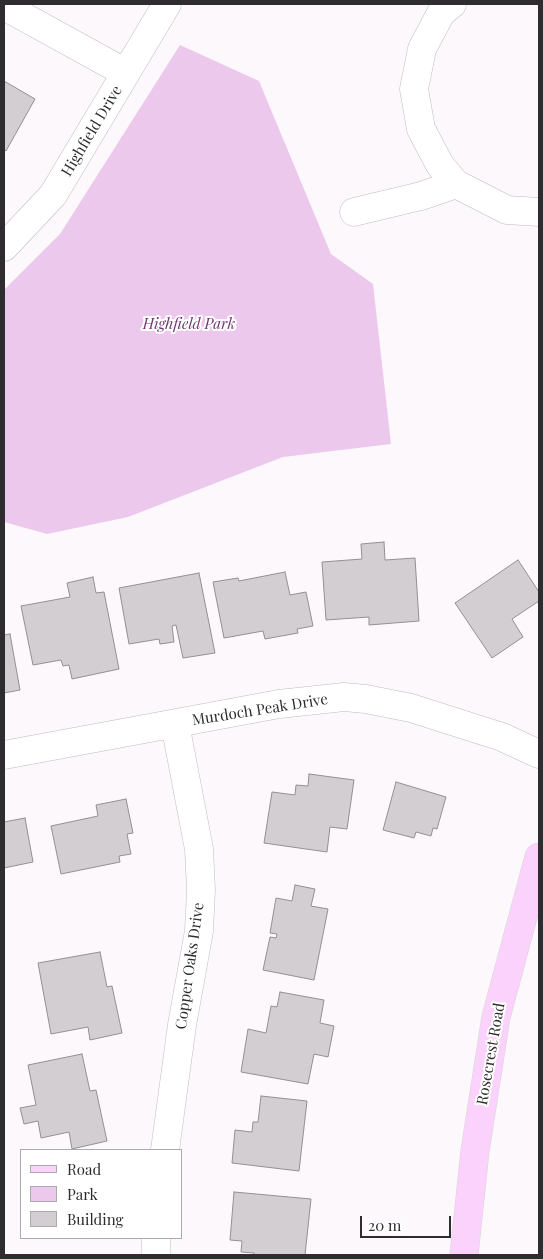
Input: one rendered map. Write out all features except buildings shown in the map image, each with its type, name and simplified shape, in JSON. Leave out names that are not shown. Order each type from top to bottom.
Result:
[{"type":"main road","name":"Rosecrest Road","points":[[464,1255],[475,1151],[496,1017],[539,856]]},
{"type":"street","name":"Highfield Drive","points":[[4,247],[53,194],[167,4]]},
{"type":"street","points":[[452,4],[441,13],[422,49],[414,89],[421,129],[440,165],[456,184],[507,210],[539,212]]},
{"type":"street","points":[[4,6],[126,74]]},
{"type":"street","points":[[354,212],[421,196],[456,184]]},
{"type":"street","name":"Murdoch Peak Drive","points":[[4,755],[300,700],[321,698],[366,699],[411,708],[502,737],[539,754]]},
{"type":"street","name":"Copper Oaks Drive","points":[[165,1149],[182,1025],[199,931],[201,890],[199,849],[175,724]]},
{"type":"street","points":[[156,1239],[156,1255]]},
{"type":"green space","name":"Highfield Park","points":[[180,45],[259,81],[331,254],[373,284],[391,444],[283,457],[128,517],[47,534],[4,522],[4,290],[60,234]]}]
